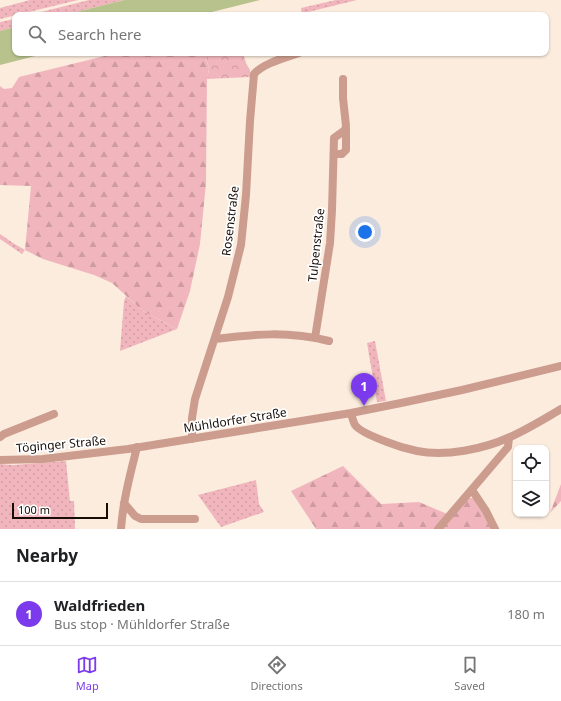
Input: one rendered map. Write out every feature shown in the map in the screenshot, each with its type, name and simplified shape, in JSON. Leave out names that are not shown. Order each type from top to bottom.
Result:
[{"type":"street","name":"Rosenstraße","points":[[192,439],[192,418],[195,399],[235,271],[243,235],[254,74],[266,65],[291,56]]},
{"type":"street","points":[[334,154],[342,154],[346,150],[343,79]]},
{"type":"street","name":"Tulpenstraße","points":[[315,338],[330,243],[334,138],[346,128]]},
{"type":"street","points":[[215,339],[260,334],[287,334],[329,341]]},
{"type":"street","name":"Mühldorfer Straße","points":[[124,449],[351,413],[439,395],[561,366]]},
{"type":"street","points":[[351,413],[355,425],[359,429],[382,440],[397,446],[435,453],[459,452],[474,449],[509,438],[561,409]]},
{"type":"street","name":"Töginger Straße","points":[[0,437],[54,414]]},
{"type":"street","points":[[438,529],[508,447],[509,438]]},
{"type":"street","points":[[122,529],[124,503],[128,481],[137,448]]},
{"type":"street","name":"Töginger Straße","points":[[0,460],[49,458],[124,449]]},
{"type":"street","points":[[472,490],[483,506],[495,529]]},
{"type":"street","points":[[124,503],[135,516],[141,520],[195,519]]},
{"type":"green space","points":[[30,0],[78,0],[29,12],[12,12],[12,16],[0,19],[0,8]]},
{"type":"green space","points":[[89,0],[124,0],[76,12],[41,12]]},
{"type":"green space","points":[[336,0],[357,0],[308,12],[302,12],[301,8]]},
{"type":"green space","points":[[12,20],[12,28],[0,31],[0,22]]},
{"type":"green space","points":[[105,56],[206,56],[209,69],[207,79],[206,183],[200,244],[190,291],[177,329],[143,311],[112,283],[94,275],[43,259],[25,250],[31,186],[0,185],[0,86],[4,89],[12,88],[19,77]]},
{"type":"green space","points":[[206,56],[244,56],[250,70],[250,77],[207,79],[209,69]]},
{"type":"green space","points":[[0,234],[25,250],[22,254],[0,239]]},
{"type":"green space","points":[[126,296],[143,311],[177,329],[120,351],[124,301]]},
{"type":"green space","points":[[375,341],[386,401],[377,402],[367,343]]},
{"type":"green space","points":[[66,461],[70,501],[74,501],[75,529],[0,529],[0,464],[13,465]]},
{"type":"green space","points":[[343,466],[381,504],[419,502],[452,516],[469,498],[474,498],[493,529],[316,529],[291,491]]},
{"type":"green space","points":[[256,480],[259,504],[264,512],[221,527],[198,495]]},
{"type":"green space","points":[[561,484],[561,501],[550,513]]},
{"type":"shaded area","points":[[124,0],[260,0],[212,12],[76,12]]},
{"type":"shaded area","points":[[12,28],[12,56],[35,56],[0,65],[0,31]]},
{"type":"place","name":"Waldfrieden","points":[[364,406]]}]
